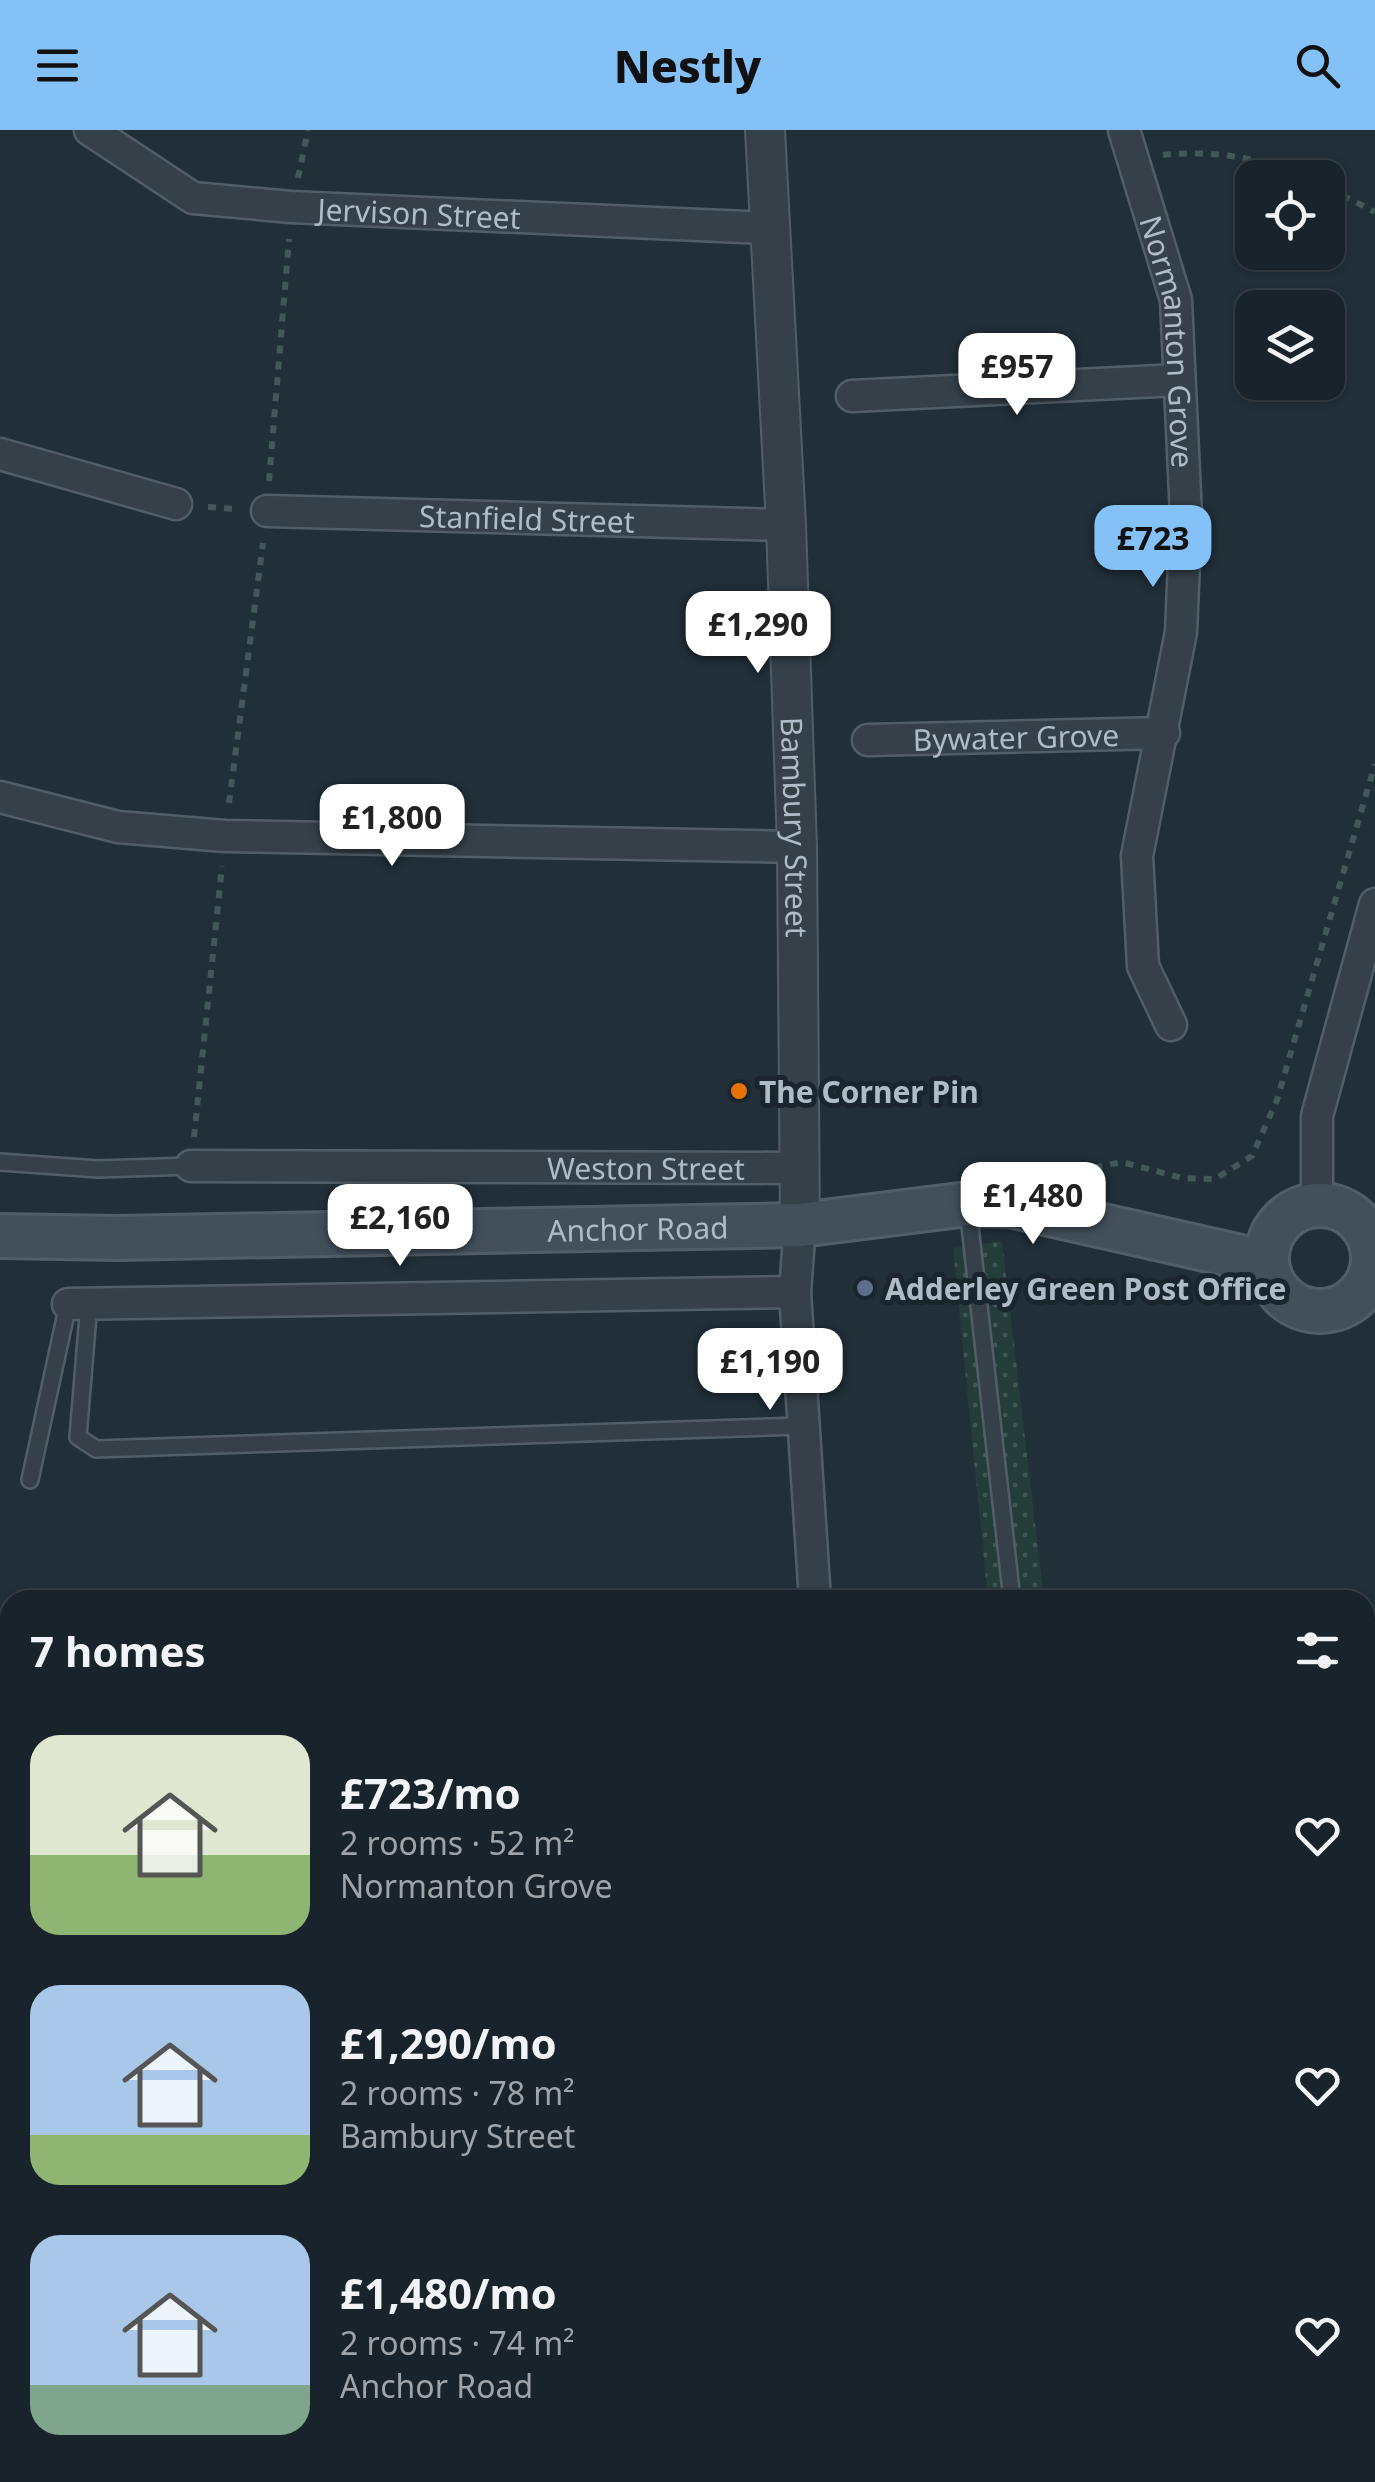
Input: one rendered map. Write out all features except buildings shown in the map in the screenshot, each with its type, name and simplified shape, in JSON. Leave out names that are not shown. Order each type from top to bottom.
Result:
[{"type":"main road","name":"Anchor Road","points":[[0,1236],[137,1238],[800,1225],[968,1204],[1010,1205],[1266,1262]]},
{"type":"main road","points":[[1317,1204],[1352,1215],[1367,1231],[1374,1248],[1367,1283],[1356,1298],[1324,1311],[1293,1304],[1282,1296],[1266,1262],[1272,1232],[1284,1218],[1317,1204]]},
{"type":"street","name":"Jervison Street","points":[[90,130],[193,198],[291,207],[767,228]]},
{"type":"street","name":"Bambury Street","points":[[765,130],[767,228],[786,525],[797,846],[800,1225]]},
{"type":"street","name":"Normanton Grove","points":[[1128,144],[1176,300],[1180,380],[1186,516],[1181,632],[1137,856],[1144,966],[1171,1025]]},
{"type":"street","points":[[852,396],[1180,380]]},
{"type":"street","points":[[0,454],[176,504]]},
{"type":"street","name":"Stanfield Street","points":[[267,511],[786,525]]},
{"type":"street","name":"Bywater Grove","points":[[868,740],[1164,733]]},
{"type":"street","points":[[0,796],[118,827],[225,836],[797,846]]},
{"type":"street","points":[[1317,1204],[1316,1116],[1375,904]]},
{"type":"street","name":"Weston Street","points":[[191,1166],[802,1168]]},
{"type":"street","points":[[800,1225],[794,1292],[814,1590]]},
{"type":"street","points":[[78,1304],[794,1292]]},
{"type":"lane","points":[[0,1162],[98,1169],[191,1166]]},
{"type":"lane","points":[[968,1204],[1011,1590]]},
{"type":"lane","points":[[78,1304],[78,1437],[96,1450],[801,1426]]},
{"type":"lane","points":[[30,1480],[78,1304]]},
{"type":"path","points":[[1128,144],[1256,160]]},
{"type":"path","points":[[1345,197],[1375,212]]},
{"type":"path","points":[[176,504],[267,511]]},
{"type":"path","points":[[1044,1174],[1064,1174],[1122,1162],[1182,1178],[1215,1179],[1252,1156],[1277,1100],[1375,764]]},
{"type":"path","points":[[191,1166],[225,836]]},
{"type":"green space","points":[[1002,1241],[1043,1590],[987,1590],[953,1248]]},
{"type":"place","name":"The Corner Pin","points":[[739,1091]]},
{"type":"place","name":"Adderley Green Post Office","points":[[865,1288]]}]
